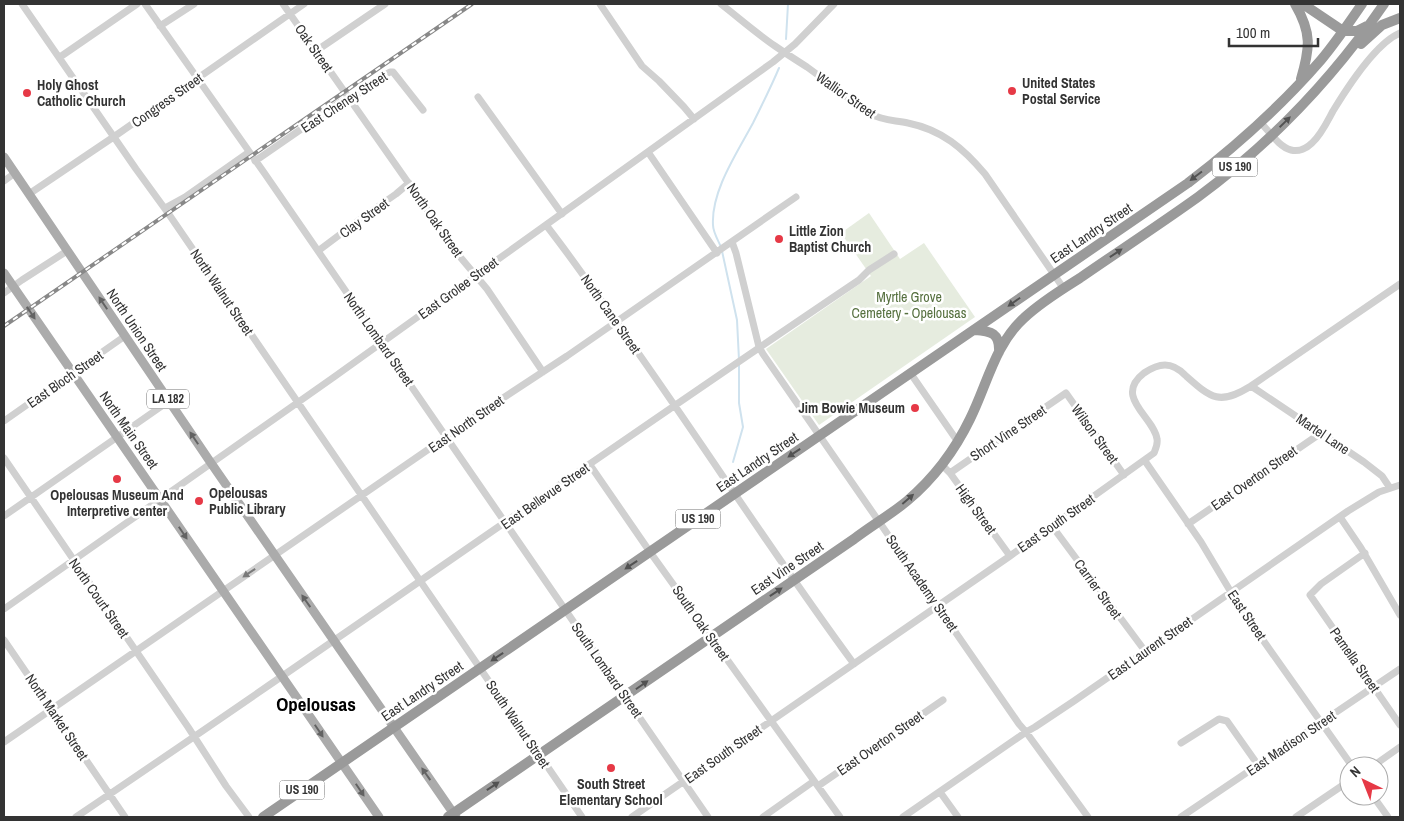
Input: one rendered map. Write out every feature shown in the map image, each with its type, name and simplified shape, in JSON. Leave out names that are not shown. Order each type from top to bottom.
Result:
[{"type":"highway","points":[[1295,4],[1308,32],[1307,60],[1301,82]]},
{"type":"highway","points":[[1303,4],[1343,31],[1357,31],[1369,25]]},
{"type":"highway","name":"US 190","points":[[1260,122],[1301,82],[1343,31],[1362,4]]},
{"type":"highway","name":"US 190","points":[[1272,135],[1299,109],[1338,65],[1384,4]]},
{"type":"highway","points":[[1338,65],[1378,29],[1400,18]]},
{"type":"highway","name":"East Landry Street","points":[[263,817],[1188,183],[1225,154],[1260,122]]},
{"type":"highway","name":"East Vine Street","points":[[452,816],[907,500],[941,464],[958,442],[1007,337],[1023,319],[1222,179],[1272,135]]},
{"type":"highway","points":[[975,330],[992,333],[996,336],[999,344],[999,353]]},
{"type":"main road","name":"North Union Street","points":[[4,157],[334,641]]},
{"type":"main road","name":"North Main Street","points":[[4,273],[379,817]]},
{"type":"main road","name":"LA 182","points":[[334,641],[452,816]]},
{"type":"street","name":"North Walnut Street","points":[[22,4],[165,208],[420,581]]},
{"type":"street","points":[[60,57],[137,4]]},
{"type":"street","name":"North Lombard Street","points":[[145,4],[505,523]]},
{"type":"street","points":[[160,26],[194,4]]},
{"type":"street","name":"Oak Street","points":[[283,4],[347,95]]},
{"type":"street","name":"Congress Street","points":[[29,194],[304,4]]},
{"type":"street","points":[[316,51],[385,4]]},
{"type":"street","points":[[600,4],[642,66],[659,81],[694,119]]},
{"type":"street","name":"Wallior Street","points":[[721,4],[775,46],[873,115],[887,120],[922,127],[961,148],[985,174],[1064,289]]},
{"type":"street","name":"East Grolee Street","points":[[4,609],[381,343],[785,53],[834,4]]},
{"type":"street","points":[[1260,122],[1286,148],[1293,151],[1307,147],[1317,137],[1344,94],[1375,53],[1386,42],[1400,33]]},
{"type":"street","name":"East Cheney Street","points":[[165,208],[333,107],[347,95],[359,93],[390,72],[393,72],[423,110]]},
{"type":"street","name":"North Oak Street","points":[[347,95],[461,258],[476,275],[512,325],[543,372]]},
{"type":"street","points":[[478,97],[562,214]]},
{"type":"street","points":[[648,152],[720,250]]},
{"type":"street","points":[[4,181],[15,174]]},
{"type":"street","name":"Clay Street","points":[[318,251],[409,183]]},
{"type":"street","name":"East North Street","points":[[4,742],[796,197]]},
{"type":"street","name":"North Cane Street","points":[[546,225],[675,405],[794,580],[854,664]]},
{"type":"street","points":[[732,242],[759,347]]},
{"type":"street","points":[[4,293],[67,251]]},
{"type":"street","name":"East Bellevue Street","points":[[76,817],[894,254]]},
{"type":"street","name":"East South Street","points":[[632,817],[1145,461],[1154,453],[1158,446],[1154,431],[1134,400],[1134,385],[1144,373],[1157,365],[1173,366],[1202,390],[1215,397],[1230,397],[1251,386],[1400,284]]},
{"type":"street","name":"East Bloch Street","points":[[4,421],[125,336]]},
{"type":"street","name":"South Academy Street","points":[[759,347],[1019,724],[1088,817]]},
{"type":"street","points":[[910,374],[958,442]]},
{"type":"street","name":"Martel Lane","points":[[1251,386],[1352,453],[1382,476],[1390,488]]},
{"type":"street","name":"Short Vine Street","points":[[950,473],[1066,393]]},
{"type":"street","name":"Wilson Street","points":[[1066,393],[1124,475]]},
{"type":"street","points":[[4,516],[170,401]]},
{"type":"street","name":"East Overton Street","points":[[1188,524],[1321,433]]},
{"type":"street","name":"North Court Street","points":[[4,458],[226,786],[249,817]]},
{"type":"street","name":"East Street","points":[[1145,461],[1201,542],[1241,609],[1345,756]]},
{"type":"street","name":"South Oak Street","points":[[590,464],[650,552],[840,817]]},
{"type":"street","name":"High Street","points":[[941,464],[950,473],[1010,556]]},
{"type":"street","name":"East Laurent Street","points":[[903,817],[1340,517],[1379,492],[1400,485]]},
{"type":"street","points":[[1340,517],[1365,553],[1400,616]]},
{"type":"street","name":"South Lombard Street","points":[[505,523],[708,817]]},
{"type":"street","name":"Carrier Street","points":[[1052,526],[1145,651]]},
{"type":"street","name":"Pamella Street","points":[[1365,553],[1321,584],[1310,595],[1400,725]]},
{"type":"street","name":"South Walnut Street","points":[[420,581],[582,817]]},
{"type":"street","name":"North Market Street","points":[[4,640],[125,817]]},
{"type":"street","name":"East Madison Street","points":[[1181,817],[1400,669]]},
{"type":"street","name":"East Overton Street","points":[[763,817],[943,700]]},
{"type":"street","points":[[1181,742],[1219,719],[1227,721],[1258,765]]},
{"type":"street","points":[[1387,756],[1400,747]]},
{"type":"street","points":[[1296,817],[1339,788]]},
{"type":"street","points":[[940,792],[958,817]]},
{"type":"street","points":[[1380,806],[1388,817]]},
{"type":"green space","name":"Myrtle Grove Cemetery - Opelousas","points":[[869,213],[900,259],[924,243],[975,317],[819,425],[766,349],[871,276],[841,233]]},
{"type":"waterway","points":[[786,39],[788,4]]},
{"type":"waterway","points":[[721,247],[713,228],[713,212],[716,199],[726,173],[753,123],[779,68]]},
{"type":"waterway","points":[[722,251],[737,320],[739,360]]},
{"type":"waterway","points":[[733,462],[743,427],[739,403],[739,365]]},
{"type":"railway","points":[[4,326],[472,4]]},
{"type":"place","name":"United States Postal Service","points":[[1012,91]]},
{"type":"place","name":"Holy Ghost Catholic Church","points":[[27,93]]},
{"type":"place","name":"Little Zion Baptist Church","points":[[779,239]]},
{"type":"place","name":"Jim Bowie Museum","points":[[915,408]]},
{"type":"place","name":"Opelousas Museum And Interpretive center","points":[[117,479]]},
{"type":"place","name":"Opelousas Public Library","points":[[199,501]]},
{"type":"place","name":"South Street Elementary School","points":[[611,768]]},
{"type":"district","name":"Opelousas","points":[[316,704]]}]
